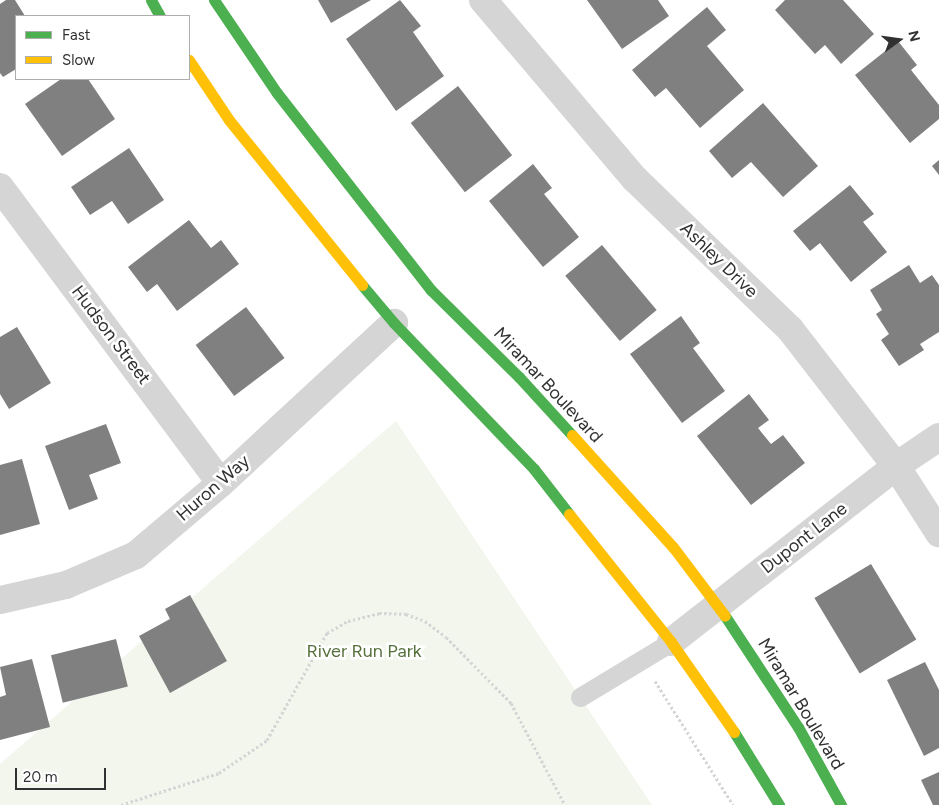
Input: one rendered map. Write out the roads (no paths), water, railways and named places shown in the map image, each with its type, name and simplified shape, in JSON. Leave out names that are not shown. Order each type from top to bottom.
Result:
[{"type":"street","points":[[151,0],[159,15]]},
{"type":"street","name":"Miramar Boulevard","points":[[214,0],[288,107],[431,290],[519,377],[673,546],[718,605],[798,727],[841,805]]},
{"type":"street","name":"Ashley Drive","points":[[483,0],[636,179],[790,329],[896,466],[939,533]]},
{"type":"street","points":[[190,61],[242,136],[394,323],[534,469],[671,642],[756,764],[779,805]]},
{"type":"street","name":"Hudson Street","points":[[0,187],[221,483]]},
{"type":"street","name":"Huron Way","points":[[0,600],[66,585],[136,555],[221,483],[394,323]]},
{"type":"street","name":"Dupont Lane","points":[[671,642],[896,466],[939,437]]},
{"type":"lane","points":[[580,697],[671,642]]},
{"type":"park label","name":"River Run Park","points":[[364,651]]}]
